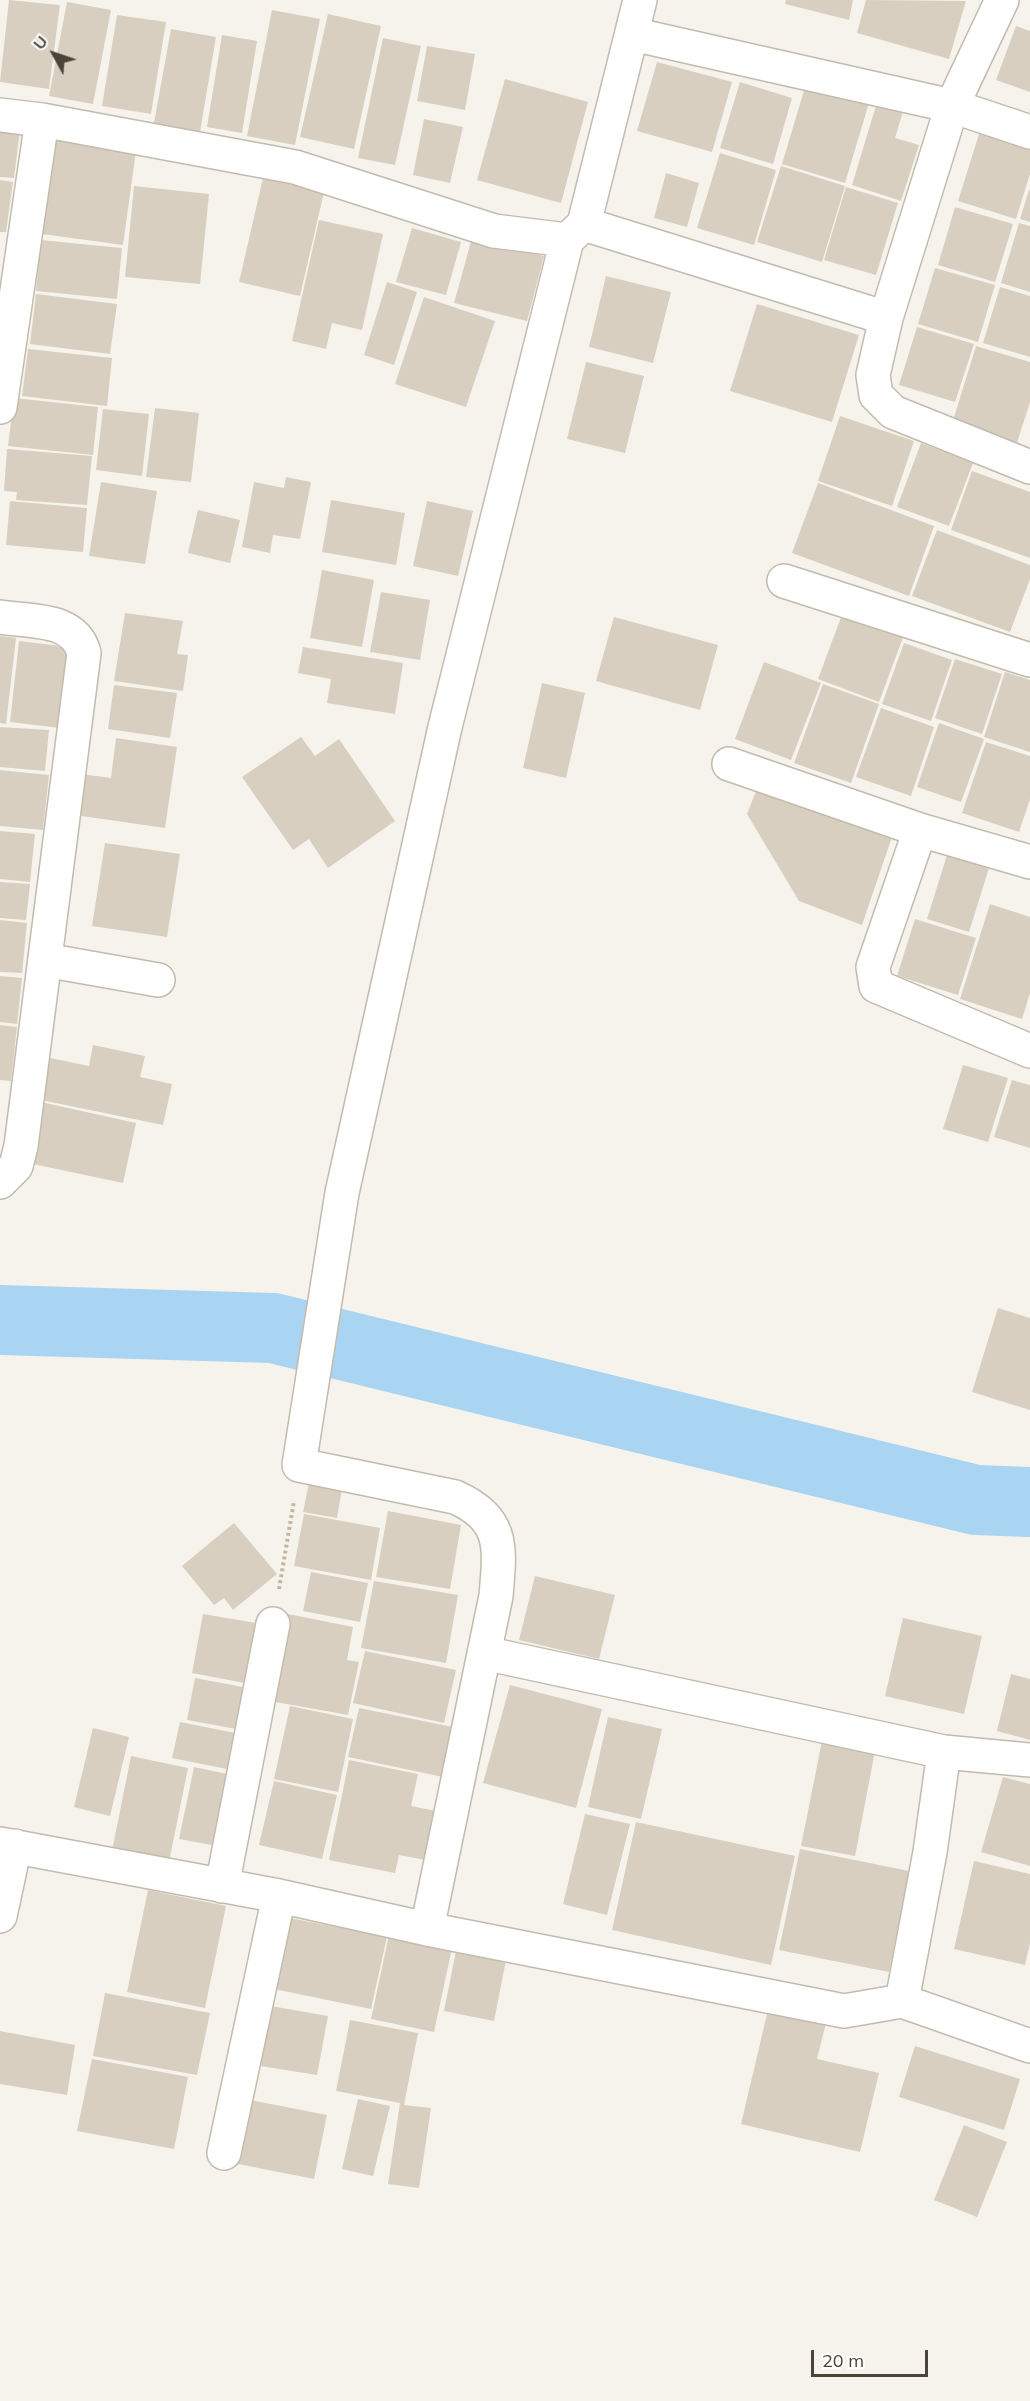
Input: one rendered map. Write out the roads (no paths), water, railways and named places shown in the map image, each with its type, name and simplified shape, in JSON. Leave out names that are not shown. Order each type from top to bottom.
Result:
[{"type":"street","points":[[428,1929],[496,1596],[499,1553],[495,1531],[487,1517],[474,1506],[455,1497],[300,1465],[342,1193],[444,728],[575,232],[640,0]]},
{"type":"street","points":[[1002,0],[952,106],[886,318],[873,375],[876,395],[893,412],[1030,467]]},
{"type":"street","points":[[632,34],[952,106],[1030,132]]},
{"type":"street","points":[[0,115],[42,120],[295,168],[494,231],[575,232],[886,318]]},
{"type":"street","points":[[0,407],[42,120]]},
{"type":"street","points":[[784,581],[1030,660]]},
{"type":"street","points":[[0,617],[63,626],[74,633],[81,642],[84,653],[21,1146],[16,1166],[0,1182]]},
{"type":"street","points":[[729,764],[920,830],[1030,862]]},
{"type":"street","points":[[920,830],[873,967],[876,986],[1030,1051]]},
{"type":"street","points":[[45,960],[158,980]]},
{"type":"street","points":[[222,1886],[273,1624]]},
{"type":"street","points":[[484,1653],[944,1752],[1030,1760]]},
{"type":"street","points":[[902,2001],[930,1852],[944,1752]]},
{"type":"street","points":[[0,1916],[8,1845],[279,1896],[428,1929],[843,2011],[902,2001],[1030,2046]]},
{"type":"street","points":[[224,2153],[279,1896]]},
{"type":"waterway","points":[[0,1320],[273,1328],[976,1500],[1030,1502]]}]
